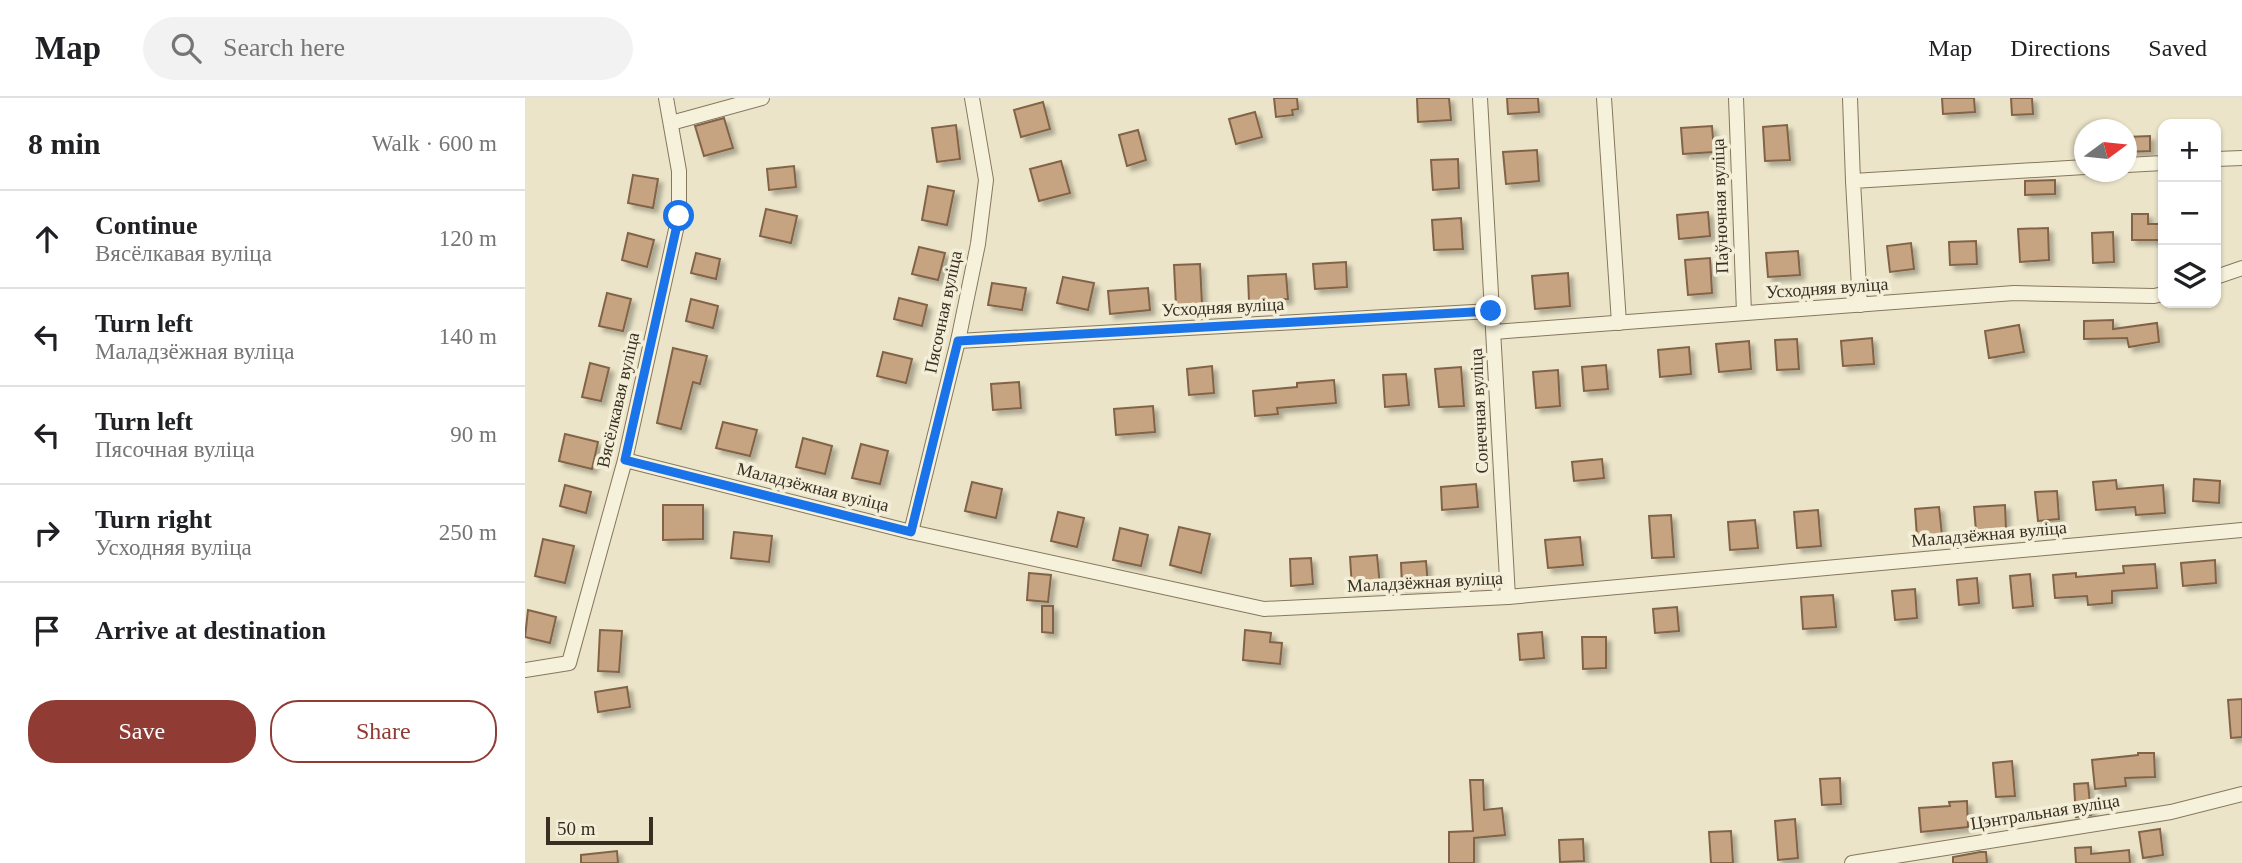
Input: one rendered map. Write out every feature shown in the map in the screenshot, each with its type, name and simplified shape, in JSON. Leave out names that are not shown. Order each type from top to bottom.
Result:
[{"type":"street","name":"Вясёлкавая вуліца","points":[[525,670],[569,663],[625,460],[679,216],[679,171],[666,98]]},
{"type":"street","points":[[671,123],[762,98]]},
{"type":"street","name":"Пясочная вуліца","points":[[911,532],[958,341],[978,244],[986,180],[972,98]]},
{"type":"street","name":"Сонечная вуліца","points":[[1480,98],[1508,597]]},
{"type":"street","points":[[1604,98],[1619,323]]},
{"type":"street","name":"Паўночная вуліца","points":[[1736,98],[1744,313]]},
{"type":"street","points":[[1850,98],[1860,305]]},
{"type":"street","points":[[2221,159],[2242,158]]},
{"type":"street","points":[[2137,164],[2158,163]]},
{"type":"street","points":[[1853,181],[2074,168]]},
{"type":"street","points":[[2221,275],[2242,268]]},
{"type":"street","name":"Усходняя вуліца","points":[[1494,332],[2014,293],[2158,295]]},
{"type":"street","name":"Усходняя вуліца","points":[[958,341],[1491,311]]},
{"type":"street","name":"Маладзёжная вуліца","points":[[625,460],[911,532],[1263,610],[1508,597],[2242,530]]},
{"type":"street","name":"Цэнтральная вуліца","points":[[1852,863],[2171,812],[2242,794]]},
{"type":"building","points":[[1274,98],[1297,98],[1298,109],[1292,110],[1293,115],[1276,117]]},
{"type":"building","points":[[1417,98],[1449,98],[1451,120],[1418,122]]},
{"type":"building","points":[[1507,98],[1538,98],[1539,112],[1508,114]]},
{"type":"building","points":[[1942,98],[1974,98],[1975,112],[1943,114]]},
{"type":"building","points":[[2011,98],[2032,98],[2033,114],[2012,115]]},
{"type":"building","points":[[1043,102],[1050,129],[1021,137],[1014,110]]},
{"type":"building","points":[[1255,112],[1262,137],[1236,144],[1229,119]]},
{"type":"building","points":[[724,118],[733,148],[704,156],[695,126]]},
{"type":"building","points":[[956,125],[960,159],[937,162],[932,128]]},
{"type":"building","points":[[1787,125],[1790,160],[1765,161],[1763,127]]},
{"type":"building","points":[[1712,126],[1714,152],[1683,154],[1681,128]]},
{"type":"building","points":[[1138,130],[1146,160],[1127,166],[1119,135]]},
{"type":"building","points":[[2150,136],[2150,151],[2137,152],[2137,137]]},
{"type":"building","points":[[1537,150],[1539,181],[1506,184],[1503,152]]},
{"type":"building","points":[[1458,159],[1459,188],[1433,190],[1431,160]]},
{"type":"building","points":[[1061,161],[1070,193],[1039,201],[1030,169]]},
{"type":"building","points":[[794,166],[796,187],[769,190],[767,169]]},
{"type":"building","points":[[633,175],[658,179],[653,208],[628,203]]},
{"type":"building","points":[[2055,180],[2055,194],[2025,195],[2025,181]]},
{"type":"building","points":[[928,186],[954,191],[947,225],[922,220]]},
{"type":"building","points":[[766,209],[797,216],[791,243],[760,236]]},
{"type":"building","points":[[1708,212],[1710,236],[1679,239],[1677,215]]},
{"type":"building","points":[[2132,214],[2148,214],[2148,224],[2158,224],[2158,240],[2132,240]]},
{"type":"building","points":[[1461,218],[1463,249],[1434,250],[1432,220]]},
{"type":"building","points":[[2048,228],[2049,260],[2020,262],[2018,229]]},
{"type":"building","points":[[2113,232],[2114,262],[2093,263],[2092,233]]},
{"type":"building","points":[[628,233],[654,240],[647,267],[622,260]]},
{"type":"building","points":[[1976,241],[1977,264],[1950,265],[1949,242]]},
{"type":"building","points":[[1911,243],[1914,269],[1890,272],[1887,246]]},
{"type":"building","points":[[919,247],[945,253],[938,280],[912,274]]},
{"type":"building","points":[[1798,251],[1800,275],[1768,277],[1766,253]]},
{"type":"building","points":[[696,253],[720,259],[716,279],[691,273]]},
{"type":"building","points":[[1710,258],[1712,293],[1688,295],[1685,260]]},
{"type":"building","points":[[1346,262],[1347,287],[1315,289],[1313,264]]},
{"type":"building","points":[[1200,264],[1202,304],[1176,306],[1174,265]]},
{"type":"building","points":[[1568,273],[1570,306],[1535,309],[1532,276]]},
{"type":"building","points":[[1286,274],[1288,299],[1249,301],[1248,276]]},
{"type":"building","points":[[1063,277],[1094,283],[1088,310],[1057,303]]},
{"type":"building","points":[[992,283],[1026,288],[1022,310],[988,305]]},
{"type":"building","points":[[1148,288],[1150,310],[1110,314],[1108,291]]},
{"type":"building","points":[[607,293],[631,299],[623,331],[599,326]]},
{"type":"building","points":[[899,298],[927,305],[922,326],[894,319]]},
{"type":"building","points":[[691,299],[718,306],[713,328],[686,321]]},
{"type":"building","points":[[2113,320],[2113,329],[2157,323],[2159,342],[2129,347],[2127,338],[2084,339],[2084,321]]},
{"type":"building","points":[[2019,325],[2024,352],[1989,358],[1985,331]]},
{"type":"building","points":[[1872,338],[1874,364],[1843,366],[1841,341]]},
{"type":"building","points":[[1797,339],[1799,369],[1777,370],[1775,340]]},
{"type":"building","points":[[1749,341],[1751,369],[1719,372],[1716,344]]},
{"type":"building","points":[[1689,347],[1691,374],[1660,377],[1658,350]]},
{"type":"building","points":[[673,348],[707,356],[700,384],[693,382],[681,429],[657,423]]},
{"type":"building","points":[[883,352],[912,359],[906,383],[877,376]]},
{"type":"building","points":[[590,363],[609,368],[601,401],[582,397]]},
{"type":"building","points":[[1606,365],[1608,389],[1584,391],[1582,367]]},
{"type":"building","points":[[1212,366],[1214,393],[1189,395],[1187,369]]},
{"type":"building","points":[[1461,367],[1464,406],[1439,407],[1435,369]]},
{"type":"building","points":[[1558,370],[1560,406],[1536,408],[1533,372]]},
{"type":"building","points":[[1406,374],[1409,405],[1385,407],[1383,375]]},
{"type":"building","points":[[1334,380],[1336,403],[1277,408],[1278,414],[1255,416],[1253,391]]},
{"type":"building","points":[[1019,382],[1021,408],[993,410],[991,384]]},
{"type":"building","points":[[1153,406],[1155,432],[1116,435],[1114,409]]},
{"type":"building","points":[[723,422],[757,430],[750,456],[716,448]]},
{"type":"building","points":[[565,434],[598,442],[592,469],[559,461]]},
{"type":"building","points":[[803,438],[832,446],[825,474],[796,467]]},
{"type":"building","points":[[861,444],[888,451],[880,484],[852,478]]},
{"type":"building","points":[[1602,459],[1604,478],[1574,481],[1572,462]]},
{"type":"building","points":[[2194,479],[2220,481],[2219,503],[2193,501]]},
{"type":"building","points":[[2116,480],[2117,489],[2163,485],[2165,513],[2136,515],[2135,507],[2096,510],[2093,482]]},
{"type":"building","points":[[972,482],[1002,489],[996,518],[965,511]]},
{"type":"building","points":[[1476,484],[1478,507],[1442,510],[1441,487]]},
{"type":"building","points":[[565,485],[591,492],[586,513],[560,506]]},
{"type":"building","points":[[2057,491],[2059,519],[2038,521],[2035,492]]},
{"type":"building","points":[[663,505],[703,505],[703,539],[663,540]]},
{"type":"building","points":[[2005,505],[2006,529],[1976,531],[1974,507]]},
{"type":"building","points":[[1939,507],[1942,535],[1917,537],[1915,509]]},
{"type":"building","points":[[1818,510],[1821,546],[1797,548],[1794,512]]},
{"type":"building","points":[[1058,512],[1084,518],[1077,547],[1051,541]]},
{"type":"building","points":[[1671,515],[1674,557],[1652,558],[1649,516]]},
{"type":"building","points":[[1755,520],[1758,548],[1730,550],[1728,522]]},
{"type":"building","points":[[1179,527],[1210,534],[1201,573],[1170,565]]},
{"type":"building","points":[[1120,528],[1148,535],[1141,566],[1113,560]]},
{"type":"building","points":[[734,532],[772,536],[769,562],[731,558]]},
{"type":"building","points":[[1580,537],[1583,565],[1548,568],[1545,540]]},
{"type":"building","points":[[543,539],[574,546],[565,583],[535,576]]},
{"type":"building","points":[[1377,555],[1380,586],[1352,588],[1350,557]]},
{"type":"building","points":[[1311,558],[1313,584],[1291,586],[1290,559]]},
{"type":"building","points":[[2215,560],[2216,583],[2183,586],[2181,563]]},
{"type":"building","points":[[1426,561],[1428,585],[1402,587],[1401,563]]},
{"type":"building","points":[[2155,564],[2157,588],[2112,591],[2112,603],[2088,605],[2087,596],[2055,598],[2053,575],[2076,573],[2076,577],[2124,573],[2123,566]]},
{"type":"building","points":[[1029,573],[1051,575],[1048,602],[1027,600]]},
{"type":"building","points":[[2030,574],[2033,606],[2013,608],[2010,576]]},
{"type":"building","points":[[1977,578],[1979,603],[1959,605],[1957,580]]},
{"type":"building","points":[[1915,589],[1917,618],[1895,620],[1892,591]]},
{"type":"building","points":[[1833,595],[1836,627],[1803,629],[1801,597]]},
{"type":"building","points":[[1042,606],[1053,606],[1053,633],[1042,632]]},
{"type":"building","points":[[1677,607],[1679,631],[1655,633],[1653,609]]},
{"type":"building","points":[[528,610],[556,617],[550,643],[525,637]]},
{"type":"building","points":[[600,630],[622,631],[619,672],[598,671]]},
{"type":"building","points":[[1245,630],[1271,633],[1270,642],[1282,643],[1280,664],[1243,660]]},
{"type":"building","points":[[1542,632],[1544,658],[1520,660],[1518,634]]},
{"type":"building","points":[[1582,637],[1606,637],[1606,668],[1583,669]]},
{"type":"building","points":[[627,687],[630,707],[598,712],[595,692]]},
{"type":"building","points":[[2242,699],[2242,737],[2231,738],[2228,700]]},
{"type":"building","points":[[2154,753],[2155,777],[2125,778],[2126,786],[2095,789],[2092,760]]},
{"type":"building","points":[[2012,761],[2015,796],[1996,797],[1993,763]]},
{"type":"building","points":[[1840,778],[1841,804],[1822,805],[1820,779]]},
{"type":"building","points":[[1470,780],[1483,780],[1484,810],[1502,808],[1505,835],[1474,838],[1474,863],[1449,863],[1449,832],[1473,831]]},
{"type":"building","points":[[2088,783],[2091,815],[2076,817],[2074,784]]},
{"type":"building","points":[[1967,801],[1968,827],[1921,832],[1919,808],[1950,806],[1949,802]]},
{"type":"building","points":[[1795,819],[1798,858],[1778,860],[1775,821]]},
{"type":"building","points":[[2160,829],[2163,855],[2143,858],[2139,832]]},
{"type":"building","points":[[1731,831],[1733,863],[1711,863],[1709,832]]},
{"type":"building","points":[[1583,839],[1584,861],[1560,862],[1559,840]]},
{"type":"building","points":[[2091,847],[2091,854],[2129,850],[2130,863],[2076,863],[2075,848]]},
{"type":"building","points":[[617,851],[618,863],[581,863],[581,855]]},
{"type":"building","points":[[1986,852],[1987,863],[1953,863],[1953,857]]},
{"type":"route","points":[[679,216],[625,460],[911,532],[958,341],[1491,311]]}]
